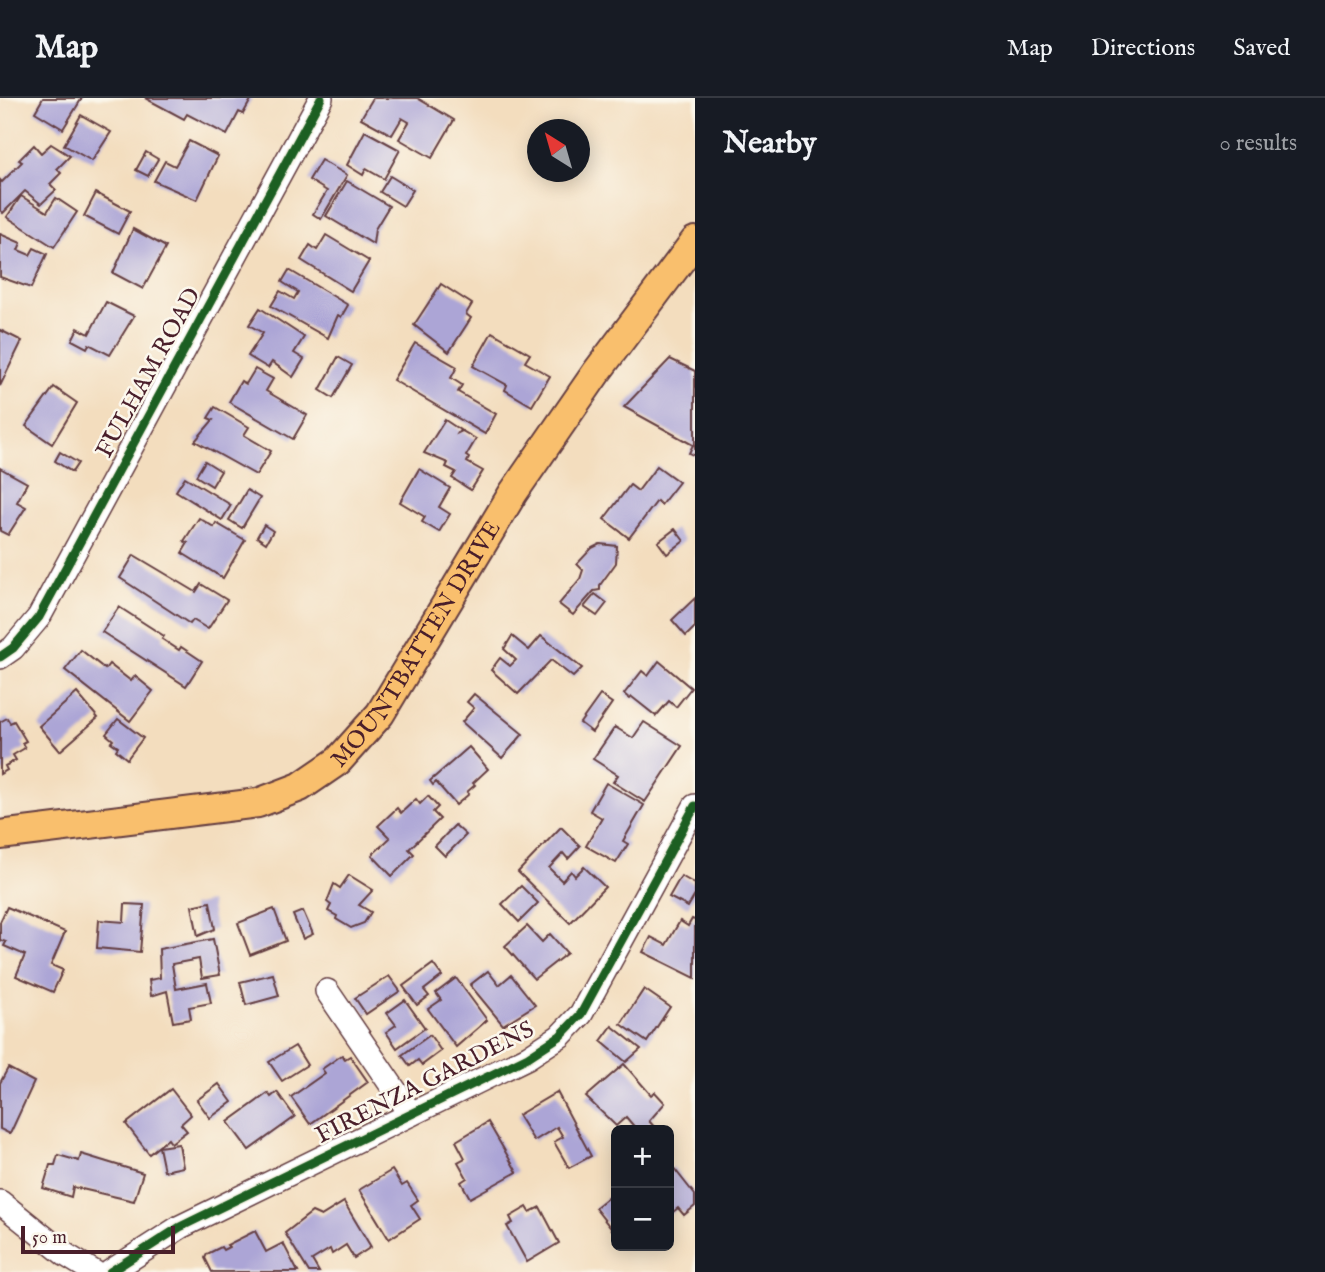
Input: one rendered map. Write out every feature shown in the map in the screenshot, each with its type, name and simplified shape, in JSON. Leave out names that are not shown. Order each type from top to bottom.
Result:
[{"type":"main road","name":"MOUNTBATTEN DRIVE","points":[[0,835],[258,803],[300,787],[338,761],[380,714],[513,493],[596,373],[695,241]]},
{"type":"street","name":"FULHAM ROAD","points":[[0,657],[13,648],[39,617],[321,98]]},
{"type":"street","name":"FIRENZA GARDENS","points":[[110,1272],[180,1227],[528,1057],[561,1036],[581,1014],[695,806]]},
{"type":"street","points":[[327,991],[411,1114]]},
{"type":"street","points":[[0,1202],[66,1255],[94,1272]]},
{"type":"building","points":[[43,98],[82,98],[63,129],[35,112]]},
{"type":"building","points":[[145,98],[252,98],[243,114],[239,112],[227,135],[187,114],[184,119]]},
{"type":"building","points":[[373,98],[417,98],[454,120],[432,158],[399,139],[409,122],[402,118],[392,135],[361,118]]},
{"type":"building","points":[[81,115],[111,132],[92,161],[64,145]]},
{"type":"building","points":[[365,131],[400,150],[384,179],[366,169],[363,175],[347,165]]},
{"type":"building","points":[[189,141],[218,156],[197,200],[154,181],[165,161],[175,166]]},
{"type":"building","points":[[51,144],[70,156],[57,169],[61,173],[50,184],[56,190],[41,204],[25,191],[3,213],[0,210],[0,180],[2,182],[22,162],[19,160],[34,145],[41,153]]},
{"type":"building","points":[[146,152],[158,159],[148,176],[136,170]]},
{"type":"building","points":[[321,160],[347,175],[321,219],[313,214],[327,191],[309,180]]},
{"type":"building","points":[[390,176],[413,190],[403,206],[380,192]]},
{"type":"building","points":[[347,181],[389,206],[375,229],[373,244],[326,216]]},
{"type":"building","points":[[96,193],[130,211],[118,234],[84,216]]},
{"type":"building","points":[[21,196],[47,212],[56,198],[77,212],[54,247],[7,217]]},
{"type":"building","points":[[133,229],[166,247],[143,289],[113,273]]},
{"type":"building","points":[[0,234],[21,243],[18,250],[30,255],[34,248],[47,254],[31,288],[0,277]]},
{"type":"building","points":[[326,235],[369,261],[351,291],[301,260],[310,245],[317,250]]},
{"type":"building","points":[[289,270],[348,305],[341,317],[338,315],[328,338],[271,306],[280,291],[294,299],[298,292],[282,282]]},
{"type":"building","points":[[441,284],[472,304],[466,314],[471,318],[449,352],[414,325]]},
{"type":"building","points":[[106,302],[134,316],[110,355],[89,344],[87,348],[72,340],[78,328],[89,334]]},
{"type":"building","points":[[260,308],[304,337],[294,353],[304,359],[293,377],[272,362],[268,368],[248,356],[263,333],[249,325]]},
{"type":"building","points":[[0,330],[22,341],[0,386]]},
{"type":"building","points":[[492,332],[530,354],[525,362],[550,376],[532,406],[505,390],[507,385],[473,366]]},
{"type":"building","points":[[415,343],[457,367],[451,378],[462,385],[458,392],[496,414],[485,434],[393,380]]},
{"type":"building","points":[[338,357],[352,365],[333,398],[320,390]]},
{"type":"building","points":[[670,359],[695,371],[695,456],[689,453],[693,445],[624,407]]},
{"type":"building","points":[[255,369],[273,379],[266,391],[307,415],[293,439],[229,402],[241,381],[246,384]]},
{"type":"building","points":[[54,387],[77,403],[52,444],[26,426]]},
{"type":"building","points":[[215,407],[249,427],[244,435],[271,451],[256,475],[195,441],[213,420],[208,418]]},
{"type":"building","points":[[445,420],[460,430],[458,433],[462,431],[476,439],[466,456],[469,458],[467,462],[483,471],[471,490],[452,478],[456,472],[446,467],[448,463],[424,453]]},
{"type":"building","points":[[60,452],[78,463],[72,472],[55,461]]},
{"type":"building","points":[[205,461],[221,471],[212,486],[196,476]]},
{"type":"building","points":[[657,466],[679,482],[661,505],[657,501],[629,538],[604,519],[630,485],[638,491]]},
{"type":"building","points":[[0,468],[27,483],[17,502],[26,507],[8,535],[0,531]]},
{"type":"building","points":[[419,469],[450,488],[439,507],[450,514],[439,532],[422,522],[425,517],[400,502]]},
{"type":"building","points":[[185,477],[231,505],[222,520],[176,491]]},
{"type":"building","points":[[247,490],[260,498],[242,528],[229,520]]},
{"type":"building","points":[[199,518],[214,527],[216,523],[245,540],[223,578],[182,553],[188,543],[184,541]]},
{"type":"building","points":[[264,525],[273,531],[266,543],[257,537]]},
{"type":"building","points":[[675,529],[684,541],[667,554],[658,542]]},
{"type":"building","points":[[600,544],[617,546],[616,563],[600,585],[600,590],[594,591],[573,615],[559,604],[580,579],[583,570],[577,564],[592,548]]},
{"type":"building","points":[[134,555],[196,592],[201,584],[227,600],[208,629],[193,620],[190,624],[120,578]]},
{"type":"building","points":[[595,594],[607,603],[597,616],[584,607]]},
{"type":"building","points":[[695,598],[695,627],[686,636],[672,620]]},
{"type":"building","points":[[119,607],[164,636],[162,639],[179,650],[181,647],[202,661],[186,686],[102,632]]},
{"type":"building","points":[[512,636],[529,650],[541,636],[582,668],[573,677],[551,660],[518,694],[491,670],[500,658],[510,666],[516,660],[504,649]]},
{"type":"building","points":[[81,650],[105,669],[109,664],[131,681],[135,676],[153,691],[130,721],[65,670]]},
{"type":"building","points":[[659,661],[691,688],[676,707],[669,701],[656,716],[624,694],[642,671],[648,676]]},
{"type":"building","points":[[77,693],[98,718],[60,751],[39,726]]},
{"type":"building","points":[[474,694],[523,734],[502,758],[462,722],[474,708],[467,702]]},
{"type":"building","points":[[600,695],[612,703],[592,732],[580,723]]},
{"type":"building","points":[[7,718],[10,723],[14,721],[26,741],[22,743],[25,748],[13,755],[16,760],[5,766],[7,770],[0,774],[0,722]]},
{"type":"building","points":[[118,719],[143,738],[127,759],[116,750],[118,747],[106,734]]},
{"type":"building","points":[[644,722],[682,746],[645,802],[613,782],[618,775],[593,759],[615,727],[633,738]]},
{"type":"building","points":[[469,747],[488,769],[473,783],[475,785],[467,792],[469,794],[456,805],[436,782],[433,785],[430,781]]},
{"type":"building","points":[[606,783],[644,805],[623,841],[628,844],[616,863],[586,846],[602,818],[590,811]]},
{"type":"building","points":[[428,796],[438,807],[433,812],[440,819],[409,849],[414,854],[392,876],[372,855],[390,838],[378,826],[397,808],[401,813],[416,799],[420,804]]},
{"type":"building","points":[[455,825],[466,835],[445,856],[435,846]]},
{"type":"building","points":[[561,827],[580,846],[568,859],[563,853],[549,868],[562,881],[571,871],[575,876],[584,867],[605,887],[570,923],[518,872]]},
{"type":"building","points":[[349,875],[373,890],[359,905],[371,912],[364,923],[351,928],[328,911],[331,905],[327,902],[334,884],[340,888]]},
{"type":"building","points":[[681,876],[695,884],[695,895],[688,907],[669,897]]},
{"type":"building","points":[[521,886],[538,903],[519,922],[502,904]]},
{"type":"building","points":[[210,902],[215,929],[198,936],[192,906]]},
{"type":"building","points":[[125,904],[144,905],[140,952],[97,948],[99,920],[124,922]]},
{"type":"building","points":[[7,907],[65,932],[51,965],[63,970],[53,992],[16,976],[25,955],[4,946],[6,942],[0,940],[0,922]]},
{"type":"building","points":[[274,909],[286,941],[250,955],[238,923]]},
{"type":"building","points":[[303,911],[313,934],[303,939],[293,915]]},
{"type":"building","points":[[692,919],[695,920],[695,978],[643,952],[651,937],[666,945],[680,921],[688,926]]},
{"type":"building","points":[[527,926],[542,942],[550,934],[567,953],[534,979],[505,946]]},
{"type":"building","points":[[213,939],[220,975],[202,978],[199,959],[172,964],[176,989],[207,983],[211,1003],[189,1007],[191,1019],[173,1022],[167,991],[151,996],[149,980],[160,978],[159,949]]},
{"type":"building","points":[[433,964],[442,976],[424,990],[429,996],[417,1005],[403,986]]},
{"type":"building","points":[[488,971],[499,985],[511,975],[535,1005],[503,1025],[470,985]]},
{"type":"building","points":[[273,974],[279,996],[246,1005],[240,982]]},
{"type":"building","points":[[389,976],[400,991],[366,1014],[355,998]]},
{"type":"building","points":[[456,978],[487,1020],[456,1047],[428,1009],[441,1000],[436,993]]},
{"type":"building","points":[[644,989],[670,1007],[647,1042],[621,1024]]},
{"type":"building","points":[[405,1000],[425,1028],[397,1048],[386,1032],[396,1025],[387,1013]]},
{"type":"building","points":[[612,1026],[641,1049],[626,1062],[601,1041]]},
{"type":"building","points":[[430,1035],[441,1051],[422,1065],[418,1060],[410,1066],[402,1055]]},
{"type":"building","points":[[295,1046],[307,1065],[282,1081],[269,1062]]},
{"type":"building","points":[[342,1055],[345,1059],[350,1056],[368,1082],[310,1124],[291,1097],[325,1073],[322,1069]]},
{"type":"building","points":[[624,1064],[651,1095],[655,1092],[665,1103],[649,1121],[653,1125],[633,1125],[626,1117],[615,1125],[586,1097]]},
{"type":"building","points":[[8,1068],[34,1082],[10,1134],[0,1129],[0,1083]]},
{"type":"building","points":[[219,1084],[232,1102],[210,1118],[197,1100]]},
{"type":"building","points":[[171,1089],[191,1115],[181,1124],[187,1131],[171,1143],[168,1139],[149,1154],[126,1124]]},
{"type":"building","points":[[277,1092],[295,1117],[249,1150],[228,1122],[268,1093],[271,1097]]},
{"type":"building","points":[[557,1092],[591,1156],[569,1168],[554,1142],[563,1137],[557,1127],[534,1141],[518,1115]]},
{"type":"building","points":[[488,1122],[517,1172],[470,1198],[461,1182],[467,1178],[458,1162],[465,1158],[456,1141]]},
{"type":"building","points":[[179,1144],[183,1167],[164,1171],[159,1147]]},
{"type":"building","points":[[81,1154],[143,1173],[134,1201],[73,1187],[71,1197],[43,1188],[50,1165],[55,1165],[58,1155],[79,1161]]},
{"type":"building","points":[[674,1168],[695,1195],[695,1206],[684,1215],[678,1208],[674,1211]]},
{"type":"building","points":[[392,1170],[402,1186],[407,1183],[418,1200],[411,1205],[420,1219],[389,1239],[359,1190]]},
{"type":"building","points":[[610,1196],[611,1228],[595,1208]]},
{"type":"building","points":[[344,1202],[371,1247],[354,1258],[346,1245],[332,1254],[330,1249],[312,1260],[319,1272],[309,1272],[285,1233],[312,1212],[321,1216]]},
{"type":"building","points":[[527,1207],[530,1212],[540,1207],[559,1243],[527,1262],[507,1226],[513,1223],[510,1217]]},
{"type":"building","points":[[255,1231],[266,1252],[283,1243],[298,1272],[212,1272],[205,1258],[207,1254],[221,1247],[223,1250],[229,1247],[227,1245]]},
{"type":"cycle path","points":[[0,657],[13,648],[39,617],[321,98]]},
{"type":"cycle path","points":[[110,1272],[180,1227],[528,1057],[560,1036],[581,1014],[695,806]]}]
